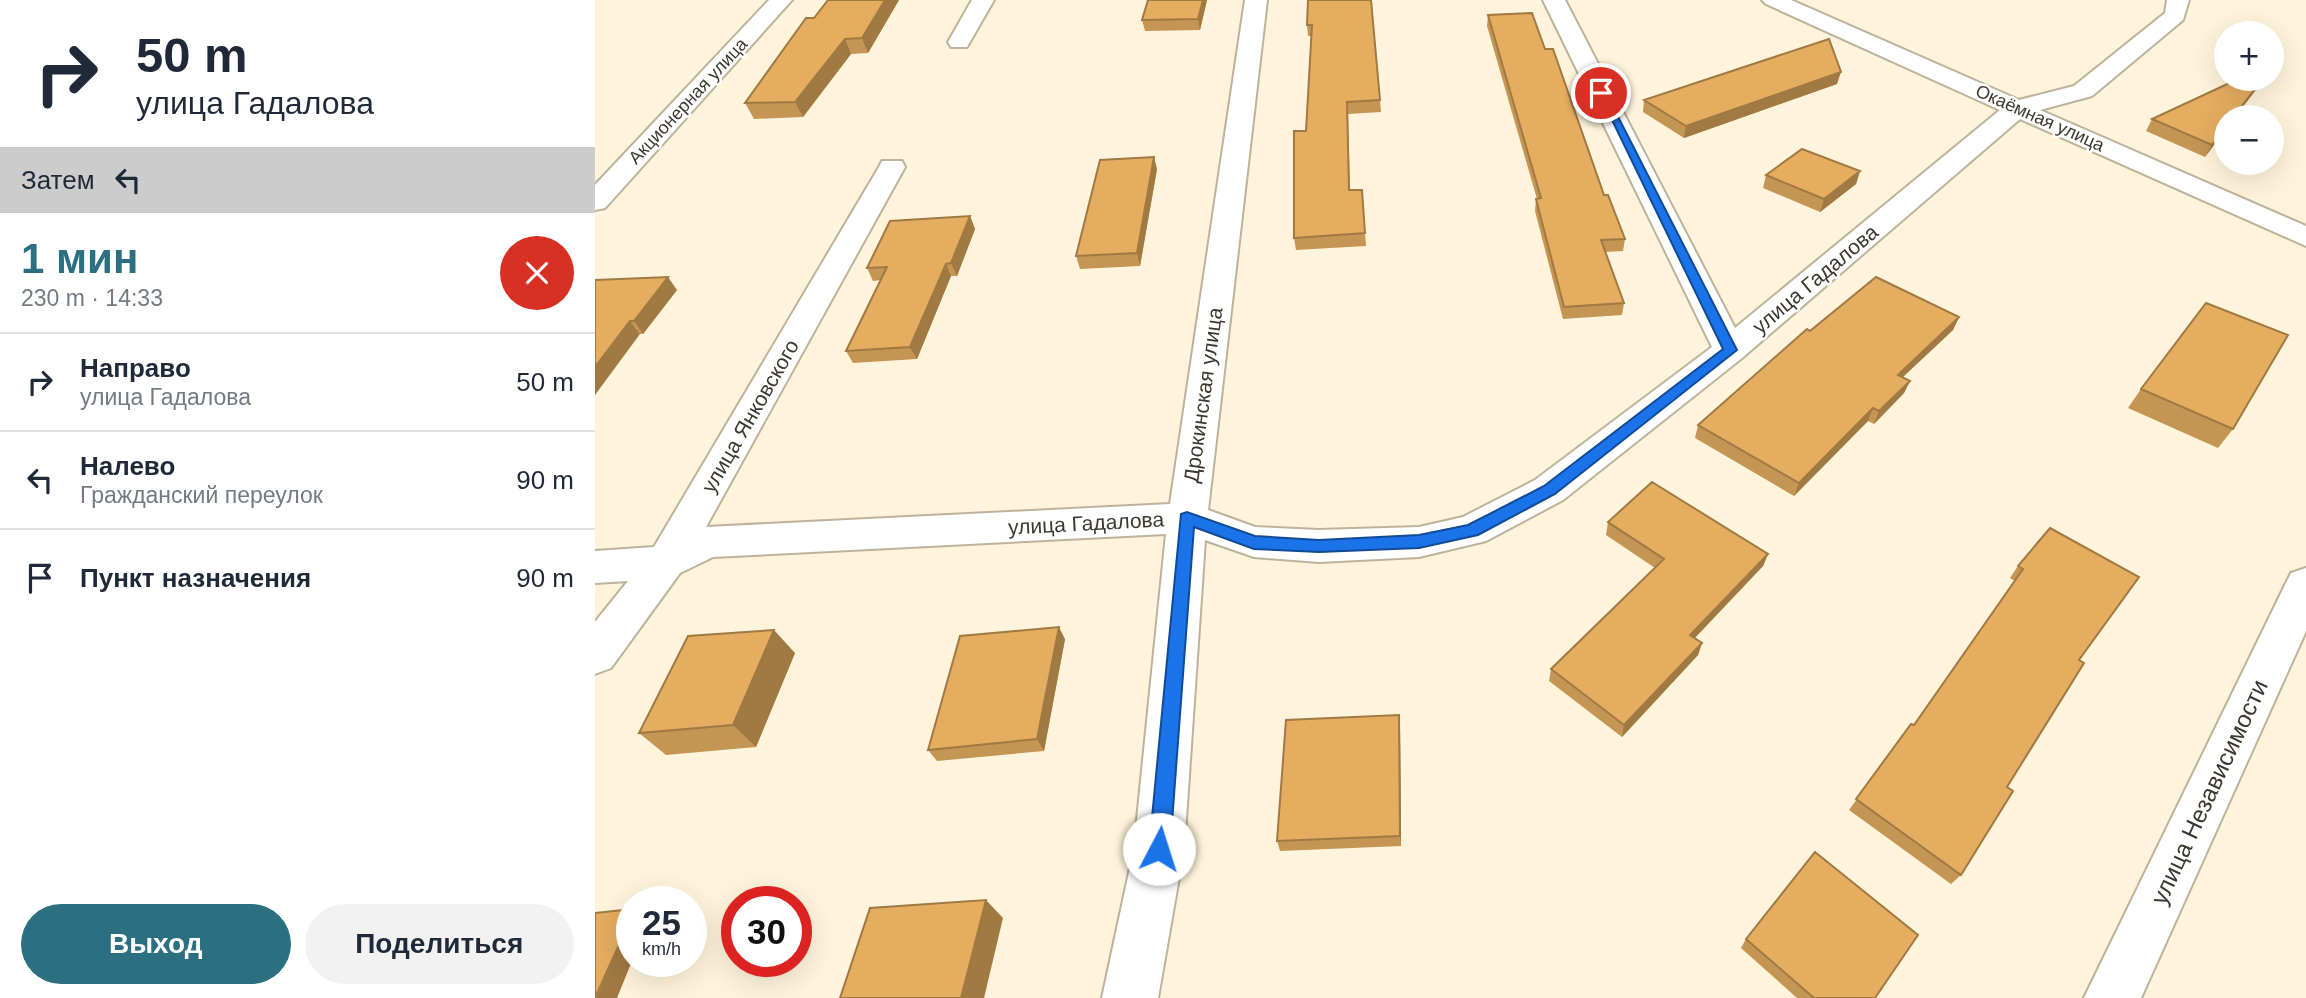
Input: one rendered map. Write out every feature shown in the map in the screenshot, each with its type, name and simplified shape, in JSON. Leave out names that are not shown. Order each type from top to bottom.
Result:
[{"type":"street","name":"Акционерная улица","points":[[595,202],[782,0]]},
{"type":"street","points":[[960,42],[983,0]]},
{"type":"street","name":"Дрокинская улица","points":[[1130,998],[1159,849],[1187,518],[1256,0]]},
{"type":"street","points":[[1554,0],[1730,350]]},
{"type":"street","name":"Окаёмная улица","points":[[1773,0],[2306,237]]},
{"type":"street","points":[[2018,108],[2083,90],[2175,15],[2178,0]]},
{"type":"street","name":"улица Гадалова","points":[[595,567],[666,562],[708,542],[1187,518],[1254,542],[1319,546],[1419,542],[1472,530],[1549,490],[1730,350],[2018,108]]},
{"type":"street","name":"улица Янковского","points":[[595,656],[666,562],[893,167]]},
{"type":"street","name":"улица Независимости","points":[[2112,998],[2306,585]]},
{"type":"building","points":[[828,0],[885,0],[862,38],[845,39],[795,102],[745,103],[806,18],[814,18]]},
{"type":"building","points":[[1148,0],[1203,0],[1198,19],[1142,20]]},
{"type":"building","points":[[1308,0],[1371,0],[1380,100],[1347,102],[1349,190],[1362,190],[1365,233],[1294,238],[1294,131],[1306,131],[1312,25],[1307,25]]},
{"type":"building","points":[[1532,13],[1545,49],[1553,49],[1604,195],[1608,195],[1625,239],[1601,240],[1624,303],[1564,307],[1536,199],[1541,198],[1488,15]]},
{"type":"building","points":[[1829,39],[1841,72],[1686,126],[1644,100]]},
{"type":"building","points":[[2214,90],[2254,91],[2242,105],[2214,105],[2212,145],[2152,119]]},
{"type":"building","points":[[1802,149],[1860,171],[1824,199],[1766,175]]},
{"type":"building","points":[[1154,157],[1137,253],[1076,256],[1100,160]]},
{"type":"building","points":[[970,216],[951,263],[946,264],[910,347],[846,351],[887,267],[867,268],[890,221]]},
{"type":"building","points":[[668,277],[634,321],[630,321],[595,367],[595,280]]},
{"type":"building","points":[[1876,277],[1959,317],[1898,375],[1910,381],[1879,411],[1873,408],[1799,483],[1698,425],[1807,329],[1810,331]]},
{"type":"building","points":[[2206,303],[2288,335],[2233,429],[2141,389]]},
{"type":"building","points":[[1652,482],[1768,554],[1690,635],[1702,643],[1624,725],[1551,669],[1664,559],[1608,522]]},
{"type":"building","points":[[2050,528],[2139,577],[2079,660],[2084,663],[2007,787],[2013,791],[1961,875],[1856,799],[1911,724],[1914,725],[2023,569],[2018,566]]},
{"type":"building","points":[[1059,627],[1037,739],[928,750],[960,636]]},
{"type":"building","points":[[774,630],[733,725],[639,733],[688,636]]},
{"type":"building","points":[[1399,715],[1400,836],[1277,841],[1286,720]]},
{"type":"building","points":[[1815,852],[1918,935],[1875,998],[1814,998],[1746,939]]},
{"type":"building","points":[[986,900],[961,998],[840,998],[870,908]]},
{"type":"building","points":[[616,911],[616,951],[595,998],[595,913]]},
{"type":"route","points":[[1159,849],[1187,518],[1254,542],[1319,546],[1419,542],[1472,530],[1549,490],[1730,350],[1601,93]]}]
